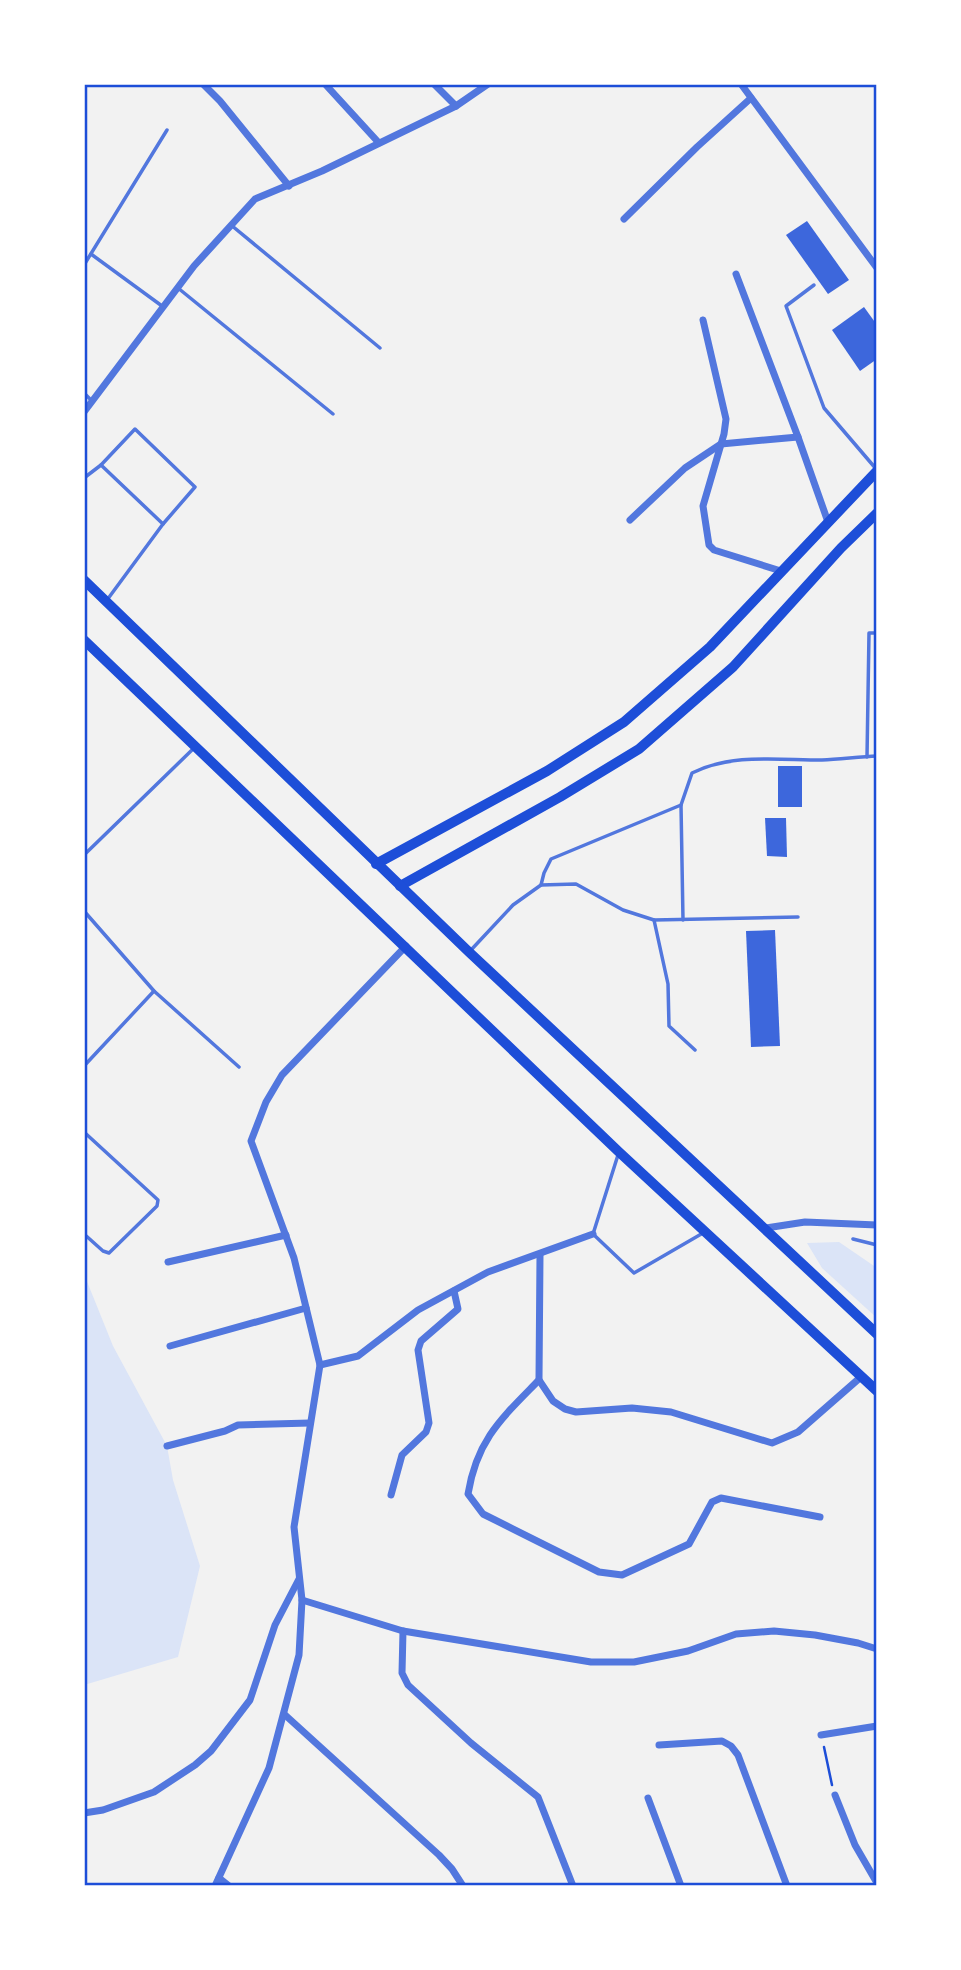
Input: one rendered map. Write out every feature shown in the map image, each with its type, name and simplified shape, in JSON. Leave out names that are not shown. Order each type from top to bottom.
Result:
[{"type":"main road","points":[[376,864],[547,771],[624,722],[710,647],[877,470]]},
{"type":"main road","points":[[400,886],[560,797],[639,749],[733,667],[841,548],[877,513]]},
{"type":"main road","points":[[84,580],[376,864],[877,1334]]},
{"type":"main road","points":[[84,640],[619,1152],[877,1391]]},
{"type":"street","points":[[203,84],[289,186]]},
{"type":"street","points":[[325,84],[379,143]]},
{"type":"street","points":[[434,84],[456,106]]},
{"type":"street","points":[[84,412],[194,266],[255,199],[289,186],[456,106],[488,84]]},
{"type":"street","points":[[741,84],[877,268]]},
{"type":"street","points":[[624,219],[751,98]]},
{"type":"street","points":[[736,274],[828,522]]},
{"type":"street","points":[[702,320],[726,419],[703,506],[709,545],[714,550],[781,571]]},
{"type":"street","points":[[630,520],[685,468],[721,444],[798,437]]},
{"type":"street","points":[[215,1886],[269,1768],[299,1655],[302,1600],[294,1527],[320,1365],[294,1258],[251,1140],[266,1101],[282,1075],[406,946]]},
{"type":"street","points":[[766,1228],[805,1222],[877,1225]]},
{"type":"street","points":[[320,1365],[358,1356],[418,1310],[488,1272],[593,1234]]},
{"type":"street","points":[[168,1262],[286,1235]]},
{"type":"street","points":[[540,1255],[539,1380],[553,1401],[565,1409],[576,1412],[632,1408],[671,1412],[772,1443],[798,1432],[862,1377]]},
{"type":"street","points":[[391,1495],[402,1455],[426,1432],[429,1423],[418,1350],[421,1341],[458,1309],[454,1291]]},
{"type":"street","points":[[170,1346],[306,1308]]},
{"type":"street","points":[[539,1380],[493,1428],[472,1469],[468,1494],[483,1514],[599,1572],[622,1575],[689,1544],[712,1502],[721,1498],[820,1517]]},
{"type":"street","points":[[167,1446],[238,1425],[310,1423]]},
{"type":"street","points":[[84,1813],[103,1810],[154,1792],[211,1751],[250,1700],[275,1625],[299,1578]]},
{"type":"street","points":[[302,1600],[403,1632],[591,1662],[634,1662],[688,1651],[736,1634],[774,1631],[815,1634],[877,1649]]},
{"type":"street","points":[[403,1632],[402,1673],[408,1685],[538,1797],[573,1886]]},
{"type":"street","points":[[284,1714],[439,1855],[463,1886]]},
{"type":"street","points":[[821,1735],[877,1726]]},
{"type":"street","points":[[659,1745],[722,1741],[731,1746],[738,1755],[787,1886]]},
{"type":"street","points":[[835,1795],[855,1845],[877,1883]]},
{"type":"street","points":[[648,1798],[681,1886]]},
{"type":"street","points":[[219,1878],[229,1886]]},
{"type":"lane","points":[[84,265],[167,130]]},
{"type":"lane","points":[[231,225],[380,348]]},
{"type":"lane","points":[[91,254],[163,307]]},
{"type":"lane","points":[[814,285],[786,306],[824,408],[877,470]]},
{"type":"lane","points":[[178,288],[333,414]]},
{"type":"lane","points":[[84,393],[92,401]]},
{"type":"lane","points":[[84,478],[101,465],[135,429],[195,487],[163,524],[106,602]]},
{"type":"lane","points":[[101,465],[163,524]]},
{"type":"lane","points":[[867,757],[869,633],[877,633]]},
{"type":"lane","points":[[84,855],[196,746]]},
{"type":"lane","points":[[683,920],[681,805],[692,773],[710,764],[737,760],[877,757]]},
{"type":"lane","points":[[541,885],[551,859],[681,805]]},
{"type":"lane","points":[[469,952],[513,905],[541,885],[576,884],[622,910],[654,920],[798,917]]},
{"type":"lane","points":[[84,911],[154,991],[239,1067]]},
{"type":"lane","points":[[654,920],[668,984],[669,1026],[695,1050]]},
{"type":"lane","points":[[84,1066],[154,991]]},
{"type":"lane","points":[[84,1132],[158,1200],[157,1206],[109,1253],[84,1234]]},
{"type":"lane","points":[[619,1152],[593,1234],[634,1273],[705,1232]]},
{"type":"lane","points":[[853,1239],[877,1245]]},
{"type":"path","points":[[821,1735],[835,1795]]},
{"type":"shaded area","points":[[839,1242],[877,1268],[877,1318],[822,1268],[807,1243]]},
{"type":"shaded area","points":[[84,1274],[113,1346],[167,1446],[173,1480],[200,1566],[178,1657],[84,1685]]},
{"type":"building","points":[[807,221],[849,280],[828,294],[786,235]]},
{"type":"building","points":[[864,307],[877,325],[877,359],[860,371],[832,330]]},
{"type":"building","points":[[778,766],[802,766],[802,807],[778,807]]},
{"type":"building","points":[[765,818],[786,818],[787,857],[767,856]]},
{"type":"building","points":[[775,930],[780,1046],[751,1047],[746,931]]}]
